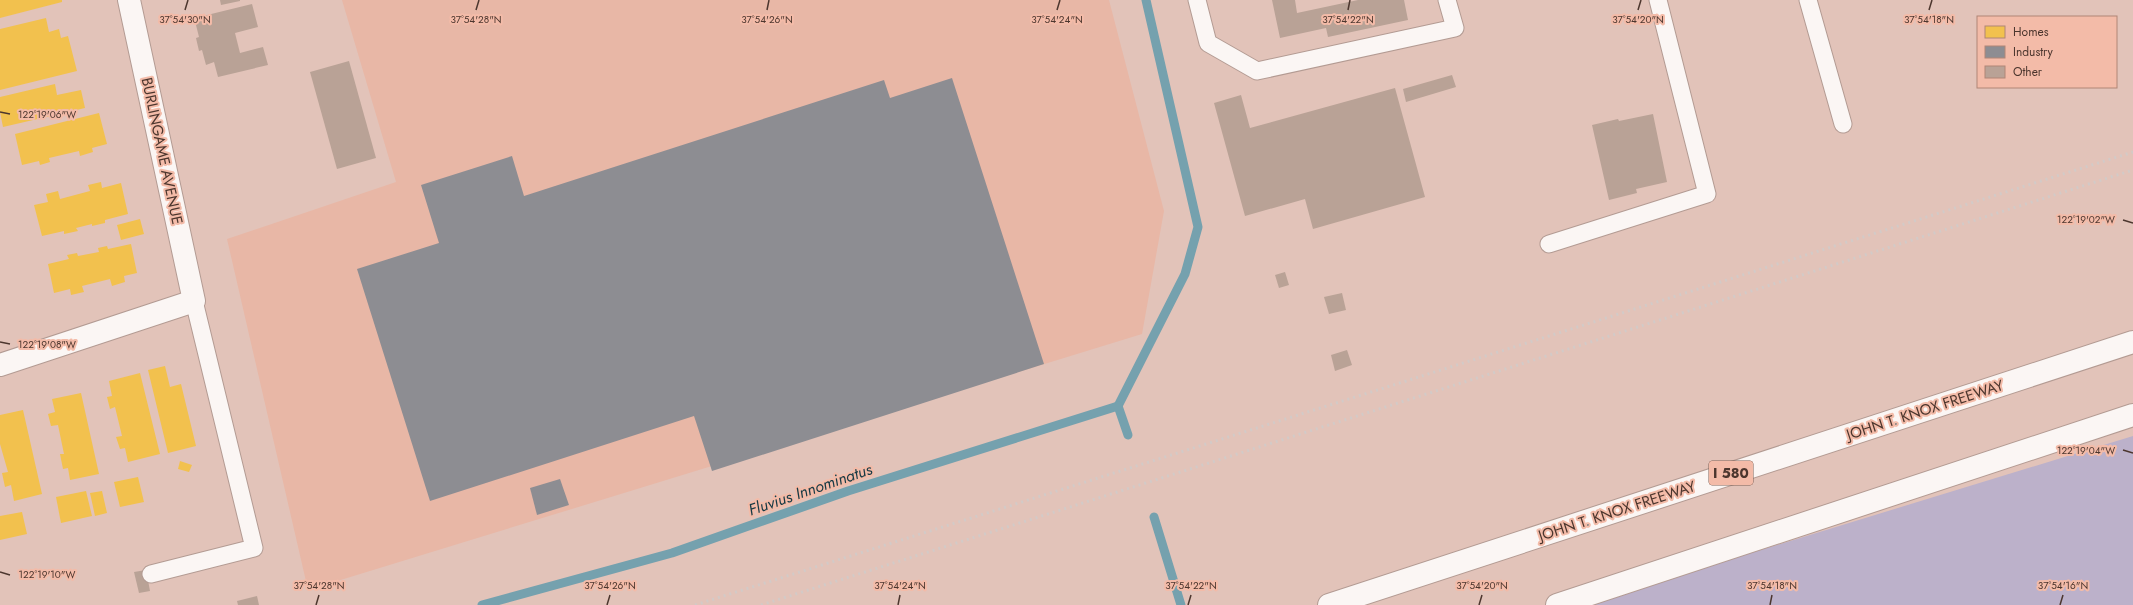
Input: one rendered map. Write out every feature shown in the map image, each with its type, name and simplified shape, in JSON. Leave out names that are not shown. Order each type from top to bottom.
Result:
[{"type":"main road","name":"BURLINGAME AVENUE","points":[[129,0],[194,301]]},
{"type":"main road","points":[[0,365],[194,301]]},
{"type":"main road","name":"JOHN T. KNOX FREEWAY","points":[[1329,605],[2133,342]]},
{"type":"main road","points":[[1557,605],[2133,415]]},
{"type":"lane","points":[[1197,0],[1208,43],[1257,71],[1455,28],[1447,0]]},
{"type":"lane","points":[[1549,244],[1707,194],[1658,0]]},
{"type":"lane","points":[[1808,0],[1842,124]]},
{"type":"lane","points":[[150,574],[254,548],[194,301]]},
{"type":"shaded area","points":[[342,0],[1109,0],[1164,211],[1142,334],[308,590],[227,239],[396,182]]},
{"type":"shaded area","points":[[2133,436],[2133,605],[1581,605]]},
{"type":"building: Homes","points":[[0,0],[62,0],[62,2],[0,18]]},
{"type":"building: Homes","points":[[46,18],[49,32],[59,29],[61,38],[68,36],[77,71],[0,90],[0,29]]},
{"type":"building: Homes","points":[[55,84],[57,95],[81,90],[85,108],[3,127],[0,112],[0,97]]},
{"type":"building: Homes","points":[[99,113],[107,144],[92,148],[93,152],[80,156],[79,151],[49,158],[50,162],[40,165],[39,161],[22,165],[15,134]]},
{"type":"building: Homes","points":[[101,182],[102,188],[121,183],[128,214],[105,220],[105,223],[92,226],[92,224],[76,228],[78,231],[64,234],[64,231],[42,236],[34,205],[48,202],[46,194],[58,191],[60,199],[90,191],[88,185]]},
{"type":"building: Homes","points":[[140,219],[144,234],[121,240],[117,225]]},
{"type":"building: Homes","points":[[131,244],[137,273],[124,276],[125,282],[112,286],[110,279],[82,286],[84,292],[71,295],[70,289],[54,293],[48,264],[69,259],[67,255],[77,253],[78,256],[99,252],[98,248],[107,246],[108,249]]},
{"type":"building: Homes","points":[[165,366],[170,387],[181,384],[196,446],[168,453],[148,370]]},
{"type":"building: Homes","points":[[140,373],[160,454],[128,462],[125,448],[120,449],[116,437],[122,436],[115,407],[110,409],[107,397],[112,396],[109,381]]},
{"type":"building: Homes","points":[[81,393],[99,474],[70,480],[68,468],[63,469],[60,454],[64,454],[58,425],[51,426],[48,414],[55,412],[52,399]]},
{"type":"building: Homes","points":[[23,410],[42,494],[14,501],[11,485],[5,487],[2,473],[8,472],[0,444],[0,415]]},
{"type":"building: Homes","points":[[180,461],[192,465],[189,472],[178,469]]},
{"type":"building: Homes","points":[[138,477],[144,502],[120,507],[114,482]]},
{"type":"building: Homes","points":[[86,491],[92,516],[61,523],[56,497]]},
{"type":"building: Homes","points":[[102,491],[107,513],[95,516],[90,493]]},
{"type":"building: Homes","points":[[22,512],[27,534],[0,540],[0,516]]},
{"type":"building: Industry","points":[[952,78],[1044,364],[712,471],[694,416],[430,501],[357,269],[439,243],[421,185],[512,156],[524,196],[884,80],[890,98]]},
{"type":"building: Industry","points":[[560,479],[569,505],[537,515],[530,488]]},
{"type":"building: Other","points":[[220,0],[240,0],[240,1],[221,5]]},
{"type":"building: Other","points":[[1272,0],[1295,0],[1297,13],[1358,0],[1404,0],[1408,20],[1328,37],[1326,28],[1280,38]]},
{"type":"building: Other","points":[[252,4],[258,27],[235,33],[240,53],[263,47],[268,65],[218,77],[214,62],[206,65],[202,50],[199,51],[196,38],[199,37],[195,21],[203,19],[203,16]]},
{"type":"building: Other","points":[[349,61],[376,158],[337,169],[310,72]]},
{"type":"building: Other","points":[[1452,75],[1456,87],[1406,102],[1403,89]]},
{"type":"building: Other","points":[[1395,88],[1425,197],[1313,229],[1305,199],[1245,216],[1214,103],[1241,95],[1250,128]]},
{"type":"building: Other","points":[[1653,114],[1667,182],[1636,189],[1637,193],[1609,200],[1592,125],[1618,119],[1619,121]]},
{"type":"building: Other","points":[[1285,272],[1289,285],[1279,288],[1275,275]]},
{"type":"building: Other","points":[[1342,293],[1346,310],[1329,314],[1324,297]]},
{"type":"building: Other","points":[[1347,350],[1352,365],[1335,371],[1331,355]]},
{"type":"building: Other","points":[[146,570],[150,591],[139,593],[134,572]]},
{"type":"building: Other","points":[[257,596],[259,605],[238,605],[237,601]]},
{"type":"waterway","points":[[1118,406],[1185,274],[1198,227],[1146,0]]},
{"type":"waterway","name":"Fluvius Innominatus","points":[[1118,406],[1128,435]]},
{"type":"waterway","name":"Fluvius Innominatus","points":[[482,605],[672,553],[848,491],[1118,406]]},
{"type":"waterway","name":"Fluvius Innominatus","points":[[1154,517],[1181,605]]},
{"type":"railway","points":[[695,605],[2133,152]]},
{"type":"railway","points":[[761,605],[2133,170]]}]
